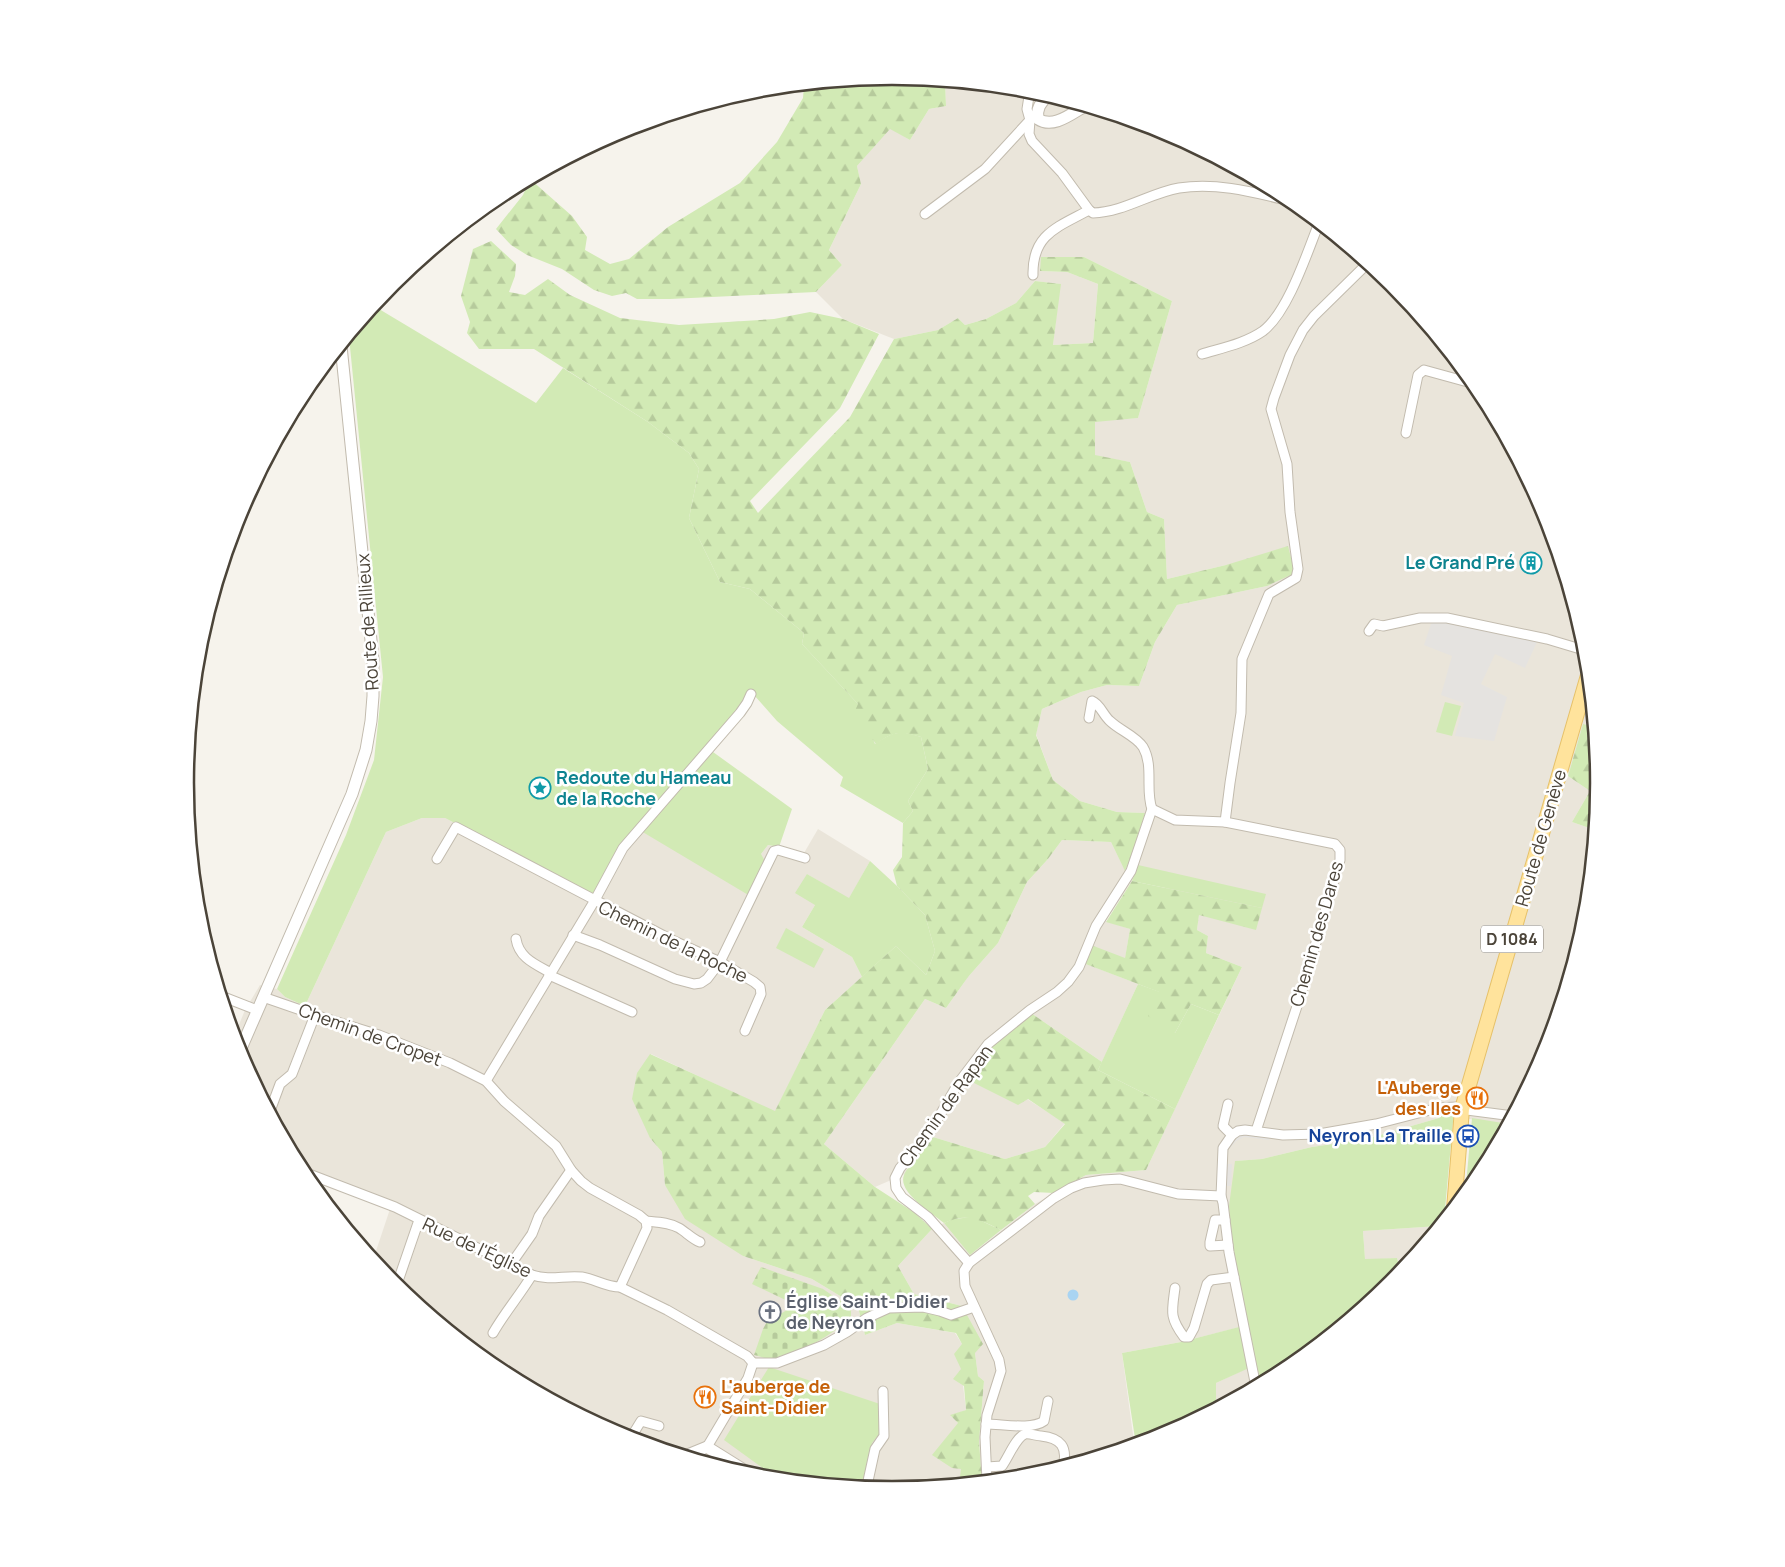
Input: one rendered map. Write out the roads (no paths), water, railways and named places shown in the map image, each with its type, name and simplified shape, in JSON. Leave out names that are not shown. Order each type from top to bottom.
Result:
[{"type":"main road","name":"Route de Genève","points":[[1455,1198],[1462,1109],[1584,688]]},
{"type":"street","points":[[1029,98],[1027,108],[1033,117],[1044,123],[1049,124],[1077,110]]},
{"type":"street","points":[[1043,101],[1033,117],[1029,134],[1032,141],[1062,173],[1089,210],[1094,212],[1114,210],[1180,188],[1219,186],[1272,197]]},
{"type":"street","points":[[925,214],[985,169],[1033,117]]},
{"type":"street","points":[[1033,275],[1035,252],[1046,236],[1089,210]]},
{"type":"street","points":[[1202,354],[1248,339],[1272,323],[1285,304],[1317,228]]},
{"type":"street","points":[[1226,822],[1241,713],[1242,659],[1269,594],[1296,578],[1298,569],[1286,464],[1271,409],[1290,355],[1303,330],[1314,316],[1363,268]]},
{"type":"street","name":"Route de Rillieux","points":[[243,1042],[352,794],[366,750],[371,721],[373,696],[372,637],[342,353]]},
{"type":"street","points":[[1406,433],[1418,375],[1424,370],[1463,381]]},
{"type":"street","points":[[1369,631],[1374,624],[1383,626],[1420,618],[1448,618],[1547,639],[1578,648]]},
{"type":"street","points":[[436,859],[456,827],[595,900],[623,848],[740,713],[751,694]]},
{"type":"street","points":[[1089,718],[1092,701],[1096,703],[1109,720],[1143,747],[1147,759],[1149,801],[1152,809]]},
{"type":"street","name":"Chemin des Dares","points":[[1152,809],[1175,820],[1226,822],[1335,844],[1340,850],[1340,860],[1302,994],[1256,1131]]},
{"type":"street","name":"Chemin de Rapan","points":[[968,1263],[928,1217],[902,1197],[896,1188],[895,1178],[900,1168],[929,1134],[959,1082],[988,1044],[1030,1010],[1057,992],[1068,982],[1079,967],[1096,926],[1131,871],[1152,809]]},
{"type":"street","points":[[573,935],[600,945],[675,979],[694,984],[701,983],[707,979],[720,962],[774,850],[805,858]]},
{"type":"street","name":"Chemin de la Roche","points":[[486,1081],[595,900],[670,939],[720,962],[754,982],[760,988],[761,994],[745,1031]]},
{"type":"street","points":[[516,939],[517,946],[525,958],[550,974],[632,1012]]},
{"type":"street","name":"Chemin de Cropet","points":[[263,997],[315,1016],[379,1035],[450,1063],[486,1081],[504,1101],[556,1146],[571,1170],[590,1188],[624,1206],[646,1221]]},
{"type":"street","points":[[228,999],[257,1010]]},
{"type":"street","points":[[273,1104],[280,1084],[292,1074],[315,1016]]},
{"type":"street","points":[[1228,1104],[1223,1126],[1232,1135]]},
{"type":"street","points":[[1255,1380],[1228,1245],[1221,1196],[1223,1148],[1232,1135],[1245,1130],[1283,1135],[1320,1134],[1368,1126],[1438,1108],[1456,1107],[1507,1115]]},
{"type":"street","points":[[512,1264],[532,1234],[539,1216],[571,1170]]},
{"type":"street","name":"Rue de l'Église","points":[[315,1176],[395,1208],[532,1275],[543,1278],[582,1277],[614,1287],[620,1287],[667,1310],[747,1356],[753,1363]]},
{"type":"street","points":[[987,1476],[986,1424],[1001,1371],[999,1360],[965,1286],[963,1278],[968,1263],[1054,1198],[1084,1183],[1120,1180],[1178,1194],[1221,1196]]},
{"type":"street","points":[[399,1277],[419,1220]]},
{"type":"street","points":[[1225,1220],[1215,1220],[1210,1246],[1228,1245]]},
{"type":"street","points":[[620,1287],[646,1228],[646,1221],[669,1224],[680,1228],[691,1238],[700,1242]]},
{"type":"street","points":[[493,1333],[506,1310],[516,1300],[532,1275]]},
{"type":"street","points":[[1175,1288],[1172,1309],[1174,1324],[1184,1337],[1189,1337],[1194,1328],[1207,1284],[1211,1280],[1234,1277]]},
{"type":"street","points":[[693,1453],[707,1447],[748,1378],[753,1363],[776,1363],[824,1345],[867,1318],[889,1308],[923,1307],[951,1315],[974,1307]]},
{"type":"street","points":[[868,1481],[875,1449],[884,1436],[883,1391]]},
{"type":"street","points":[[986,1424],[1040,1425],[1044,1421],[1048,1401]]},
{"type":"street","points":[[634,1432],[641,1421],[659,1426]]},
{"type":"street","points":[[986,1466],[1002,1466],[1019,1438],[1025,1434],[1050,1437],[1060,1442],[1065,1452],[1064,1460]]},
{"type":"street","points":[[707,1447],[733,1463]]},
{"type":"water","points":[[1073,1289],[1079,1295],[1073,1301],[1067,1295]]},
{"type":"place","name":"Le Grand Pré","points":[[1531,563]]},
{"type":"place","name":"Redoute du Hameau de la Roche","points":[[540,788]]},
{"type":"place","name":"L'Auberge des Iles","points":[[1477,1098]]},
{"type":"place","name":"Neyron La Traille","points":[[1468,1136]]},
{"type":"place","name":"Église Saint-Didier de Neyron","points":[[770,1312]]},
{"type":"place","name":"L'auberge de Saint-Didier","points":[[705,1397]]}]
